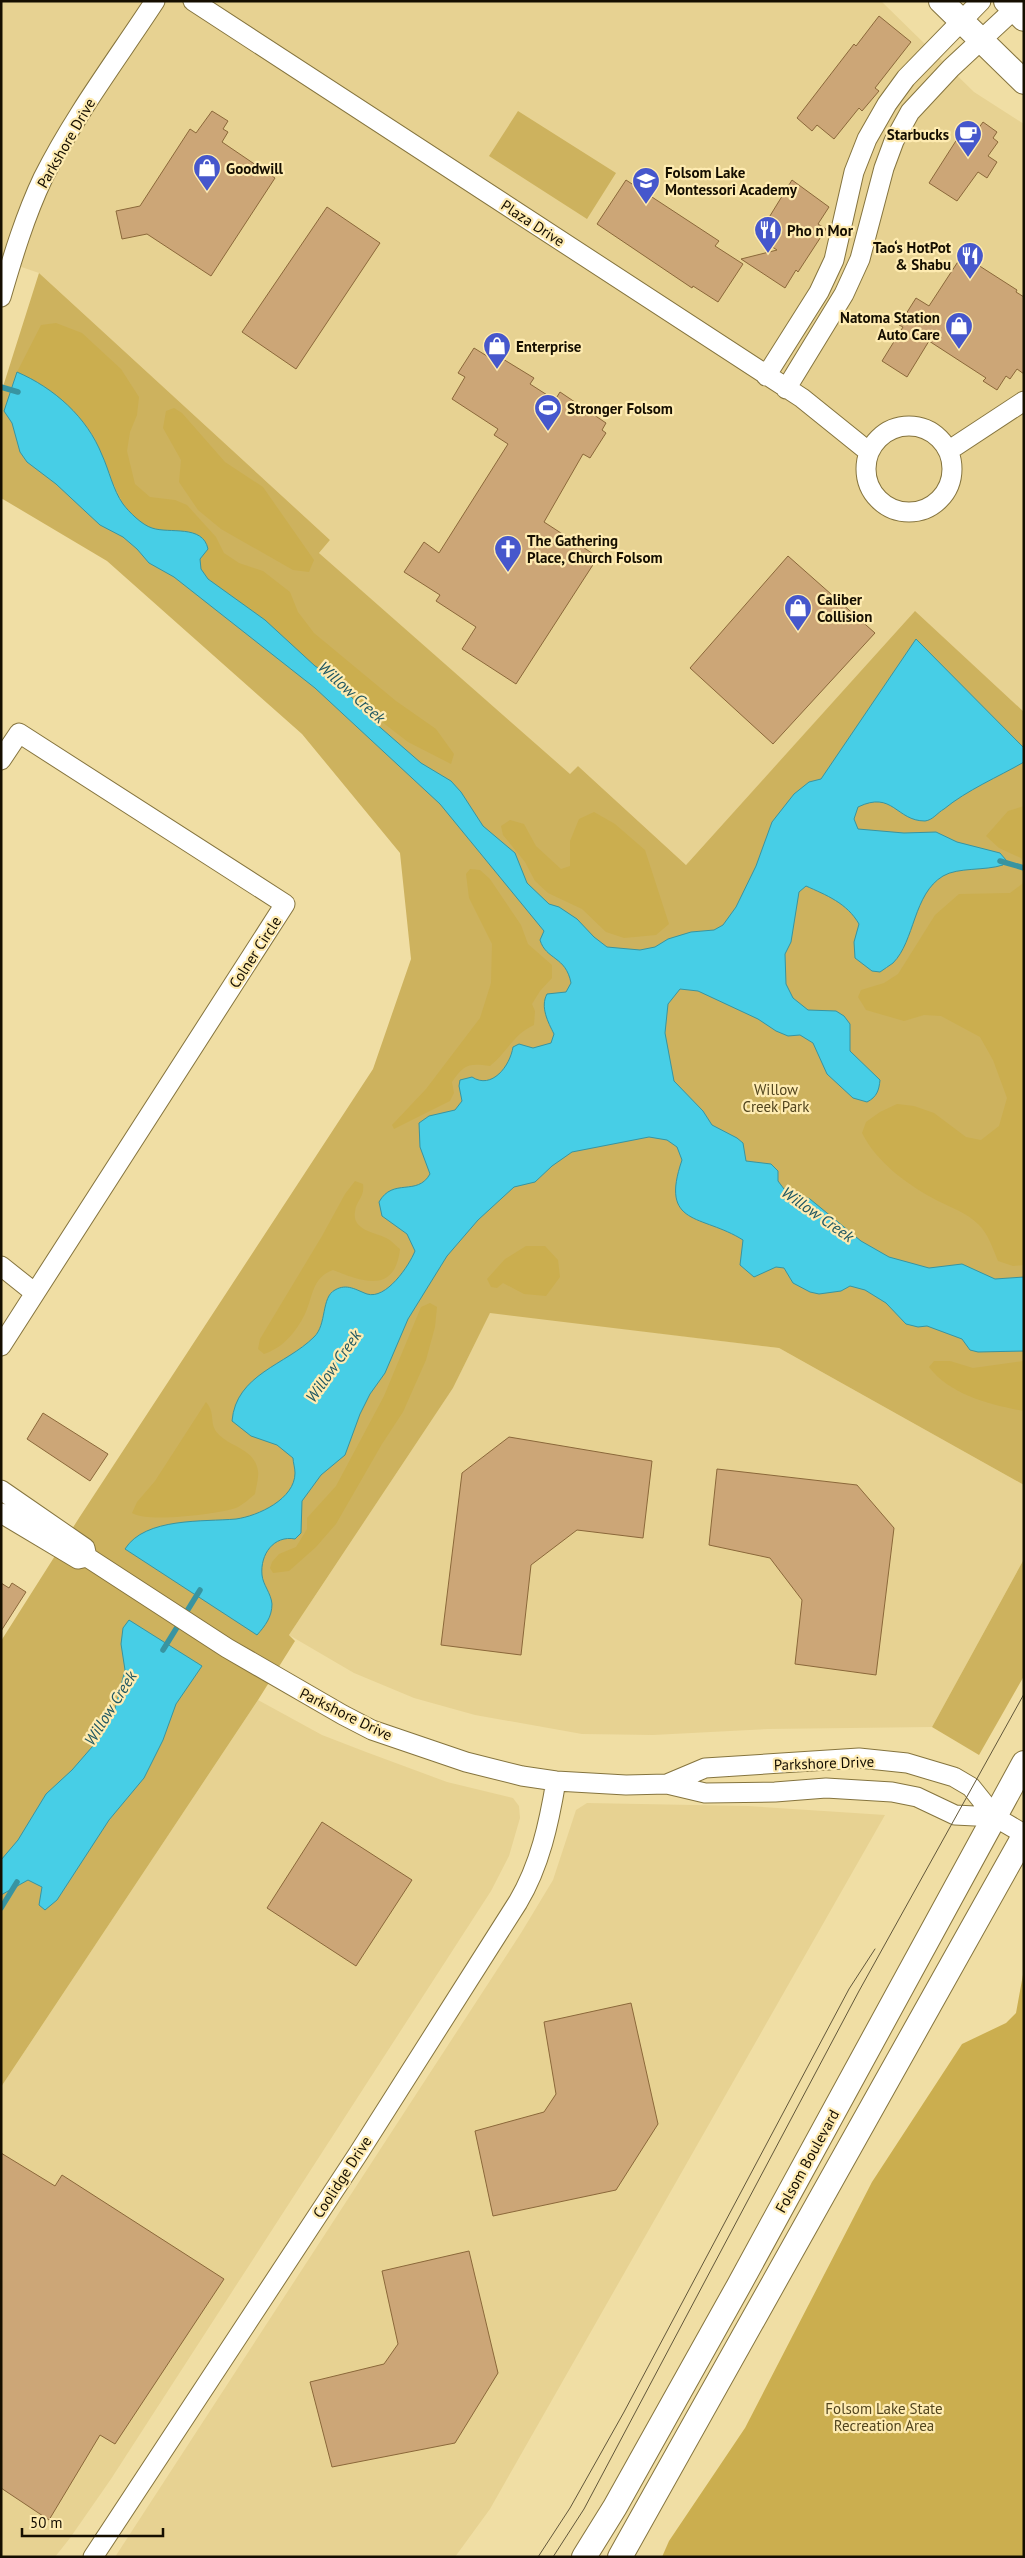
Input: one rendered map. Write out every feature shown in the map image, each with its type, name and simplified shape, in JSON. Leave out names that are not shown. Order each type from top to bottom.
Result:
[{"type":"main road","points":[[941,1],[1024,82]]},
{"type":"main road","name":"Folsom Boulevard","points":[[584,2557],[615,2507],[738,2287],[1024,1763]]},
{"type":"main road","name":"Folsom Boulevard","points":[[620,2557],[1024,1835]]},
{"type":"street","name":"Parkshore Drive","points":[[1,297],[19,237],[44,177],[91,99],[155,1]]},
{"type":"street","name":"Plaza Drive","points":[[193,1],[802,398],[869,452]]},
{"type":"street","points":[[766,376],[819,292],[834,260],[854,172],[867,139],[886,104],[906,78],[962,23],[981,1]]},
{"type":"street","points":[[786,389],[844,294],[860,259],[884,168],[894,141],[910,112],[926,93],[1017,8]]},
{"type":"street","points":[[948,451],[1024,400]]},
{"type":"street","points":[[901,426],[915,426],[929,430],[940,439],[948,451],[952,472],[946,492],[936,503],[927,509],[910,513],[895,511],[883,504],[872,494],[865,466],[869,452],[876,440],[888,431],[901,426]]},
{"type":"street","name":"Colner Circle","points":[[1,760],[19,733],[285,904],[1,1346]]},
{"type":"street","points":[[1,1266],[35,1293]]},
{"type":"street","name":"Parkshore Drive","points":[[1,1490],[84,1548],[87,1557],[280,1681],[343,1716],[402,1741],[466,1762],[522,1776],[556,1781],[626,1785],[667,1784],[705,1793],[775,1792],[826,1788],[892,1792],[917,1797],[955,1815],[995,1817]]},
{"type":"street","name":"Parkshore Drive","points":[[1,1513],[78,1559],[87,1557]]},
{"type":"street","name":"Parkshore Drive","points":[[667,1784],[705,1768],[859,1758],[907,1763],[954,1777],[971,1787],[995,1817],[1024,1835]]},
{"type":"street","name":"Coolidge Drive","points":[[93,2557],[358,2154],[518,1902],[530,1881],[538,1859],[550,1815],[556,1781]]},
{"type":"shaded area","points":[[1,1],[881,1],[974,92],[1024,124],[1024,712],[915,612],[686,865],[578,766],[570,775],[319,553],[330,540],[39,273],[1,260]]},
{"type":"shaded area","points":[[490,1312],[779,1348],[1024,1485],[1024,1559],[932,1727],[768,1729],[653,1735],[582,1734],[475,1715],[414,1698],[354,1673],[289,1635],[453,1388]]},
{"type":"shaded area","points":[[258,1700],[322,1735],[366,1752],[447,1782],[513,1798],[519,1806],[520,1818],[509,1856],[491,1891],[111,2479],[70,2538],[55,2557],[1,2557],[1,2087]]},
{"type":"shaded area","points":[[587,1803],[748,1806],[885,1815],[490,2509],[455,2557],[115,2557],[521,1933],[553,1880],[576,1810]]},
{"type":"green space","points":[[518,111],[616,173],[587,219],[489,156]]},
{"type":"green space","name":"Willow Creek Park","points":[[39,273],[330,540],[319,553],[570,774],[578,766],[686,865],[915,611],[1024,712],[1024,1485],[779,1348],[490,1313],[453,1388],[289,1635],[295,1641],[258,1700],[1,2087],[1,1641],[79,1518],[373,1069],[411,959],[400,853],[302,734],[107,561],[1,498],[1,393]]},
{"type":"green space","points":[[56,323],[82,333],[121,369],[139,397],[137,415],[130,432],[127,451],[135,484],[150,497],[175,500],[187,505],[216,537],[224,553],[239,563],[263,571],[290,592],[298,612],[314,633],[396,701],[436,729],[454,754],[451,764],[408,742],[386,725],[334,678],[315,666],[265,620],[208,579],[201,569],[200,559],[204,554],[173,530],[155,529],[140,522],[129,511],[112,480],[99,446],[84,423],[58,397],[38,383],[17,372],[41,325]]},
{"type":"green space","points":[[174,408],[182,413],[225,462],[263,487],[314,560],[309,572],[293,570],[221,529],[198,510],[179,482],[181,460],[163,428],[166,411]]},
{"type":"green space","points":[[1024,806],[1024,862],[1021,858],[999,848],[986,836],[1008,811]]},
{"type":"green space","points":[[594,812],[615,824],[645,850],[669,924],[656,935],[624,938],[606,932],[582,909],[548,893],[535,881],[525,862],[503,835],[501,826],[510,820],[524,824],[536,846],[561,869],[570,866],[570,841],[579,819]]},
{"type":"green space","points":[[470,869],[480,870],[490,879],[521,925],[528,944],[552,965],[552,978],[540,991],[532,1004],[535,1011],[534,1025],[520,1034],[490,1066],[472,1065],[460,1071],[452,1082],[454,1093],[450,1101],[394,1129],[392,1125],[426,1089],[480,1018],[491,983],[492,944],[469,898],[466,874]]},
{"type":"green space","points":[[1024,880],[1024,1265],[1013,1266],[998,1261],[987,1236],[974,1220],[905,1181],[876,1154],[862,1133],[866,1122],[880,1112],[897,1104],[914,1106],[934,1113],[966,1137],[981,1140],[999,1126],[1007,1098],[993,1060],[980,1037],[941,1016],[924,1015],[904,1021],[866,1010],[858,997],[861,990],[884,983],[898,974],[935,915],[959,894],[1010,893],[1022,884]]},
{"type":"green space","points":[[355,1181],[363,1184],[362,1196],[356,1208],[355,1218],[357,1222],[364,1229],[388,1239],[400,1249],[397,1263],[392,1273],[385,1279],[376,1281],[355,1278],[333,1270],[326,1273],[314,1288],[305,1314],[293,1333],[277,1348],[264,1354],[258,1349],[260,1339],[345,1194]]},
{"type":"green space","points":[[526,1246],[545,1246],[558,1260],[560,1277],[546,1296],[524,1294],[503,1283],[497,1288],[491,1287],[487,1279],[505,1259]]},
{"type":"green space","points":[[430,1303],[437,1307],[435,1327],[426,1360],[403,1412],[382,1444],[336,1524],[316,1547],[289,1571],[273,1573],[270,1568],[272,1562],[279,1554],[296,1547],[307,1529],[307,1518],[336,1486],[384,1396],[421,1307]]},
{"type":"green space","points":[[934,1361],[950,1361],[973,1368],[1024,1361],[1024,1411],[998,1406],[960,1392],[938,1377],[929,1367]]},
{"type":"green space","points":[[206,1402],[210,1409],[215,1430],[220,1436],[246,1452],[255,1463],[258,1471],[258,1480],[255,1494],[236,1508],[214,1513],[152,1517],[132,1513],[137,1502],[155,1481]]},
{"type":"green space","points":[[1024,1559],[1024,1676],[979,1755],[932,1727]]},
{"type":"green space","name":"Folsom Lake State Recreation Area","points":[[1024,1969],[1024,2557],[662,2557],[669,2541],[745,2428],[872,2182],[962,2044],[1006,2023],[1016,2013]]},
{"type":"water","points":[[17,372],[44,386],[56,395],[68,405],[88,428],[96,441],[120,498],[132,514],[152,528],[184,531],[200,536],[205,541],[208,549],[200,559],[201,569],[208,579],[265,620],[315,666],[334,678],[374,722],[421,763],[451,781],[461,792],[483,826],[515,853],[527,883],[549,904],[559,907],[577,919],[594,937],[607,947],[640,950],[655,947],[668,939],[691,932],[714,930],[723,925],[736,907],[756,866],[772,822],[794,794],[809,782],[821,779],[916,639],[1024,748],[1024,762],[983,784],[953,802],[933,818],[925,821],[915,820],[887,804],[879,802],[858,807],[854,819],[858,829],[904,833],[936,832],[957,842],[1000,853],[1006,860],[1003,865],[996,867],[949,873],[933,884],[920,906],[900,954],[893,963],[880,972],[872,971],[855,958],[854,942],[859,924],[848,910],[836,900],[806,886],[799,892],[791,942],[785,954],[786,984],[793,998],[808,1010],[836,1011],[844,1016],[850,1024],[850,1051],[880,1080],[875,1095],[867,1102],[853,1098],[827,1074],[813,1043],[800,1035],[788,1036],[776,1031],[758,1019],[698,991],[680,989],[668,1004],[665,1033],[674,1081],[703,1111],[712,1125],[743,1143],[746,1161],[771,1164],[778,1171],[778,1181],[784,1189],[810,1199],[861,1241],[889,1257],[929,1268],[962,1264],[995,1279],[1024,1277],[1024,1351],[978,1352],[970,1350],[962,1339],[927,1326],[918,1327],[906,1324],[886,1303],[865,1290],[850,1286],[841,1291],[819,1294],[810,1292],[793,1283],[784,1268],[776,1267],[754,1277],[740,1265],[743,1240],[700,1221],[680,1208],[676,1197],[676,1182],[682,1160],[677,1147],[667,1140],[649,1137],[572,1152],[552,1166],[535,1182],[514,1187],[478,1220],[447,1256],[408,1319],[385,1373],[370,1394],[360,1414],[345,1455],[321,1475],[302,1501],[301,1533],[295,1539],[281,1540],[275,1543],[266,1553],[263,1560],[262,1575],[269,1593],[272,1609],[268,1621],[257,1635],[125,1549],[134,1539],[146,1531],[160,1526],[192,1521],[236,1519],[255,1514],[274,1505],[289,1491],[295,1473],[293,1458],[277,1445],[251,1436],[232,1421],[236,1405],[243,1392],[252,1381],[303,1347],[314,1337],[321,1326],[328,1299],[335,1290],[347,1287],[367,1294],[382,1292],[402,1273],[415,1251],[407,1234],[382,1216],[379,1202],[391,1190],[419,1185],[430,1174],[420,1147],[419,1123],[429,1116],[455,1110],[462,1101],[459,1086],[460,1080],[472,1077],[479,1080],[493,1078],[499,1074],[508,1062],[513,1047],[519,1044],[533,1048],[551,1043],[554,1034],[546,1014],[545,999],[547,994],[566,992],[571,983],[565,968],[543,946],[540,940],[544,931],[440,804],[315,688],[174,577],[149,563],[123,537],[100,525],[56,484],[27,462],[20,452],[12,423],[4,411]]},
{"type":"water","points":[[129,1620],[202,1666],[176,1704],[163,1740],[144,1778],[109,1820],[57,1900],[45,1910],[39,1905],[42,1887],[28,1880],[1,1895],[1,1860],[18,1840],[46,1794],[72,1770],[99,1739],[115,1709],[125,1670],[121,1644],[123,1628]]},
{"type":"building","points":[[879,16],[911,42],[875,88],[879,91],[862,111],[859,108],[834,139],[817,125],[812,131],[797,118],[854,44],[856,46]]},
{"type":"building","name":"Goodwill","points":[[212,111],[228,121],[223,129],[228,132],[222,142],[275,178],[211,276],[147,234],[122,239],[116,211],[140,206],[190,129],[196,133]]},
{"type":"building","points":[[968,122],[978,129],[983,122],[997,132],[993,138],[998,142],[988,156],[997,162],[987,178],[978,172],[957,201],[929,183]]},
{"type":"building","points":[[626,180],[719,241],[715,246],[743,264],[718,302],[693,286],[692,288],[597,224]]},
{"type":"building","points":[[792,180],[829,207],[818,224],[826,229],[798,272],[796,270],[785,288],[741,259],[777,250],[757,237]]},
{"type":"building","points":[[327,207],[380,243],[296,369],[242,332]]},
{"type":"building","points":[[961,257],[976,267],[978,265],[1017,290],[1016,292],[1024,297],[1024,374],[1017,369],[1010,379],[1006,376],[997,390],[983,381],[986,378],[929,341],[907,377],[882,361],[903,327],[899,325],[916,298],[929,306]]},
{"type":"building","points":[[474,348],[495,361],[498,356],[534,378],[530,384],[555,400],[560,392],[606,423],[602,430],[606,433],[590,458],[583,454],[544,522],[598,557],[516,684],[462,649],[476,627],[436,601],[440,595],[404,572],[424,542],[439,553],[508,444],[494,435],[498,429],[452,399],[465,377],[458,373]]},
{"type":"building","points":[[788,556],[875,633],[773,744],[690,668]]},
{"type":"building","points":[[43,1413],[108,1454],[90,1481],[27,1439]]},
{"type":"building","points":[[509,1437],[652,1461],[643,1538],[577,1530],[531,1565],[521,1655],[441,1645],[462,1473]]},
{"type":"building","points":[[717,1469],[857,1485],[894,1528],[876,1675],[795,1664],[802,1600],[770,1558],[709,1545]]},
{"type":"building","points":[[1,1583],[9,1588],[12,1583],[26,1592],[1,1631]]},
{"type":"building","points":[[322,1822],[412,1880],[356,1966],[267,1908]]},
{"type":"building","points":[[631,2003],[658,2124],[616,2190],[493,2216],[475,2131],[544,2112],[556,2094],[544,2022]]},
{"type":"building","points":[[1,2153],[55,2186],[62,2175],[224,2279],[115,2444],[100,2435],[49,2520],[1,2488]]},
{"type":"building","points":[[469,2251],[498,2373],[455,2443],[332,2467],[310,2382],[384,2364],[398,2344],[382,2271]]},
{"type":"waterway","name":"Willow Creek","points":[[1,387],[18,392]]},
{"type":"waterway","points":[[1000,861],[1024,868]]},
{"type":"waterway","name":"Willow Creek","points":[[163,1650],[200,1590]]},
{"type":"waterway","name":"Willow Creek","points":[[1,1908],[17,1882]]},
{"type":"tram line","points":[[553,2557],[584,2509],[859,1991],[1024,1694]]},
{"type":"tram line","points":[[538,2557],[570,2508],[624,2412],[849,1989],[875,1949]]},
{"type":"place","name":"Starbucks","points":[[968,158]]},
{"type":"place","name":"Goodwill","points":[[207,192]]},
{"type":"place","name":"Folsom Lake Montessori Academy","points":[[646,205]]},
{"type":"place","name":"Pho n Mor","points":[[768,254]]},
{"type":"place","name":"Tao‘s HotPot & Shabu","points":[[970,280]]},
{"type":"place","name":"Natoma Station Auto Care","points":[[959,350]]},
{"type":"place","name":"Enterprise","points":[[497,370]]},
{"type":"place","name":"Stronger Folsom","points":[[548,432]]},
{"type":"place","name":"The Gathering Place, Church Folsom","points":[[508,573]]},
{"type":"place","name":"Caliber Collision","points":[[798,632]]}]
